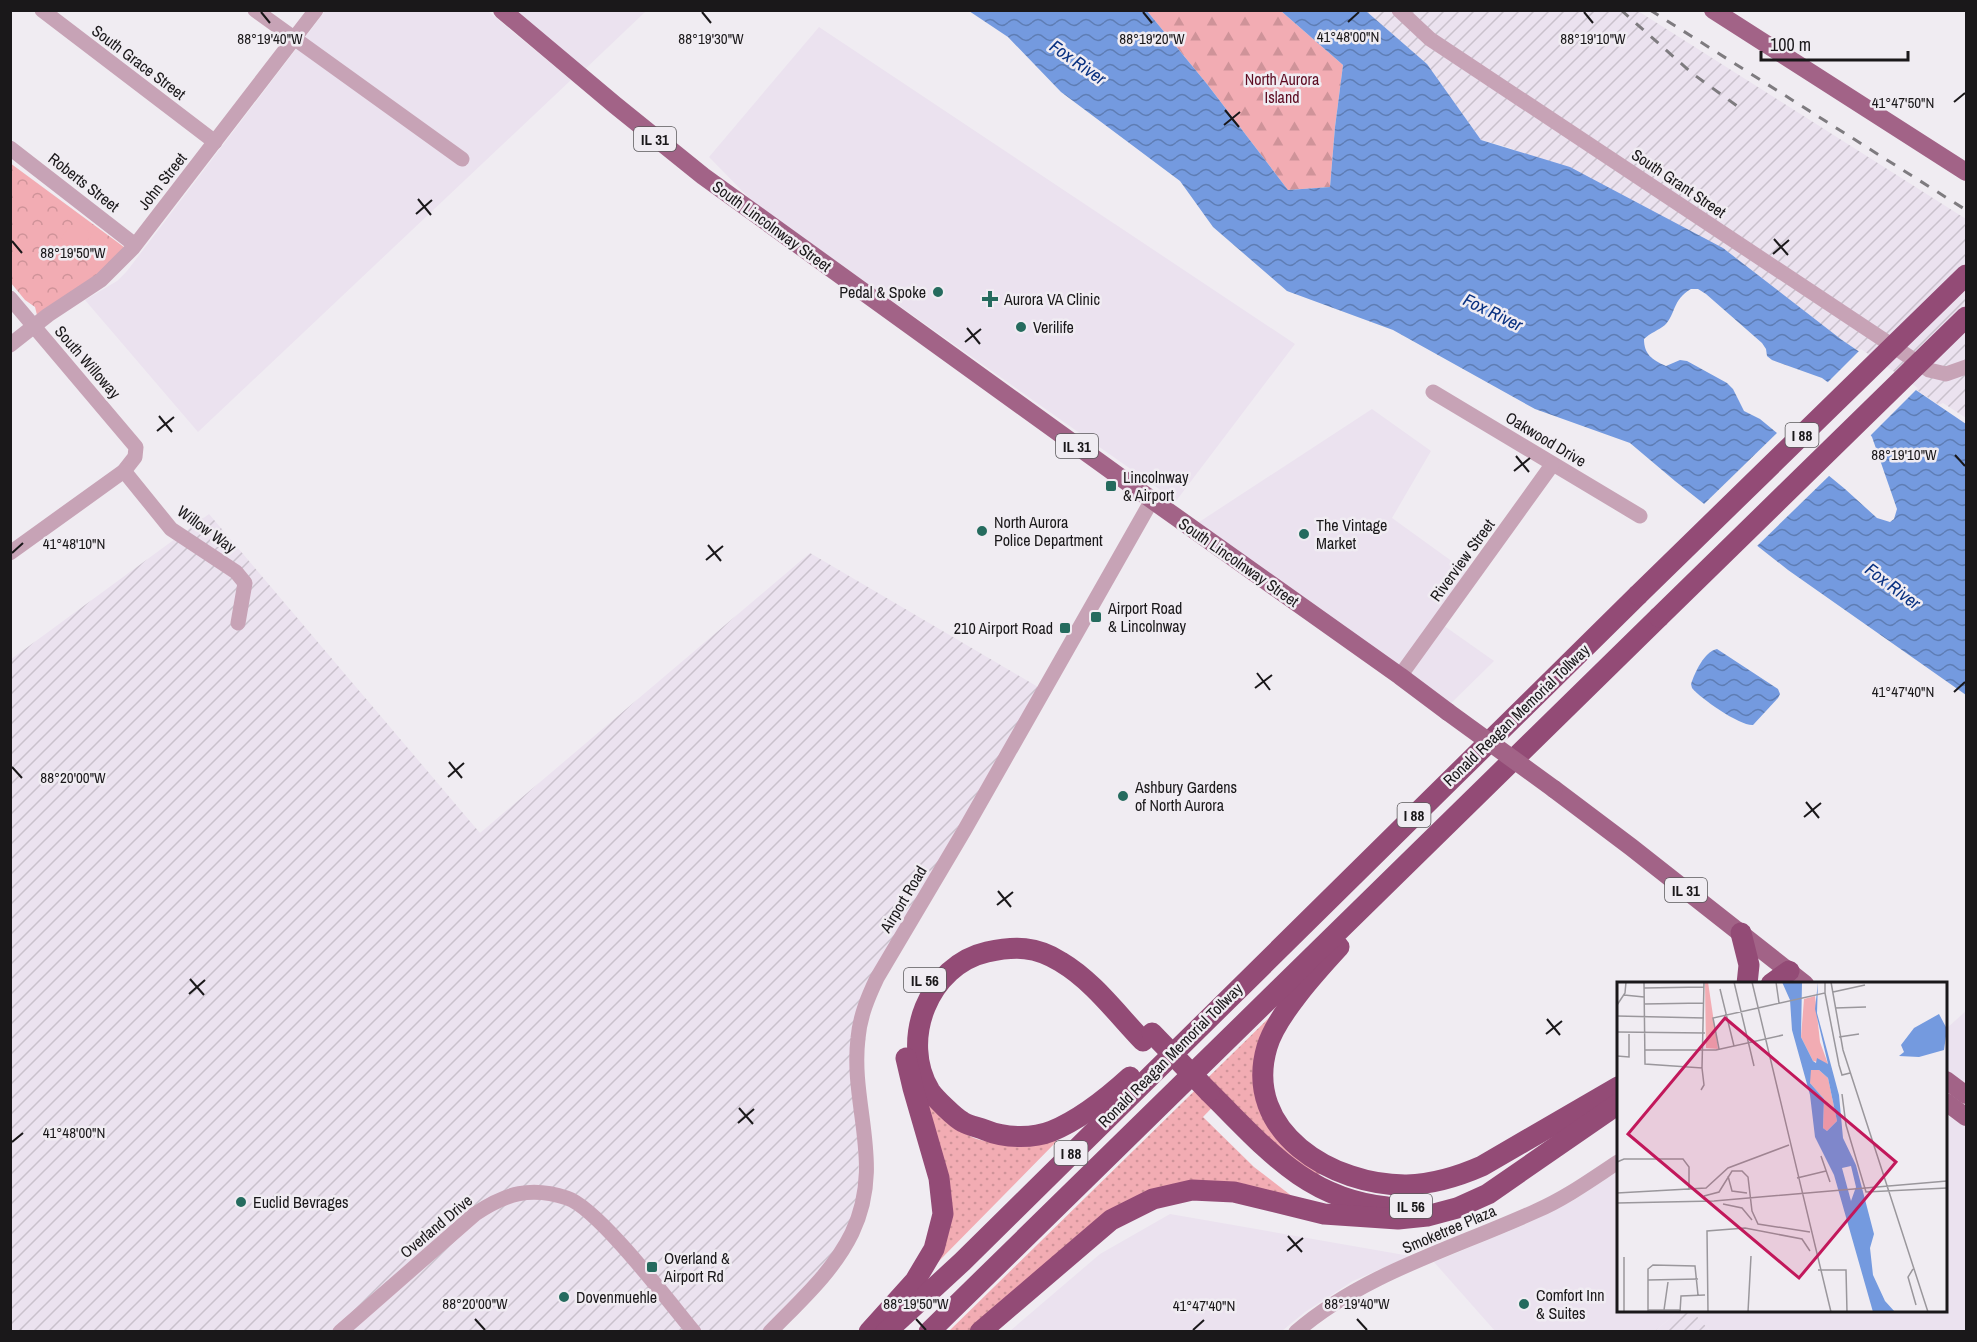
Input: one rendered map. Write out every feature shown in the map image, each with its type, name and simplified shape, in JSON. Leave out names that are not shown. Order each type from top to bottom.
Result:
[{"type":"highway","name":"Ronald Reagan Memorial Tollway","points":[[886,1332],[962,1262],[1190,1035],[1966,275]]},
{"type":"highway","name":"Ronald Reagan Memorial Tollway","points":[[929,1332],[1966,317]]},
{"type":"highway","points":[[1405,865],[1372,912],[1326,961],[1290,1006],[1268,1045],[1263,1066],[1265,1096],[1275,1121],[1284,1134],[1299,1149],[1327,1166],[1353,1176],[1406,1185],[1432,1182],[1459,1176],[1482,1166],[1617,1089]]},
{"type":"highway","points":[[1741,933],[1749,965],[1747,982]]},
{"type":"highway","name":"IL 56","points":[[869,1332],[915,1281],[934,1249],[943,1214],[939,1178],[906,1057],[906,1027],[914,996],[930,973],[951,954],[978,941],[1003,935],[1028,936],[1056,944],[1080,960],[1148,1037],[1205,1095],[1279,1161],[1309,1183],[1365,1204],[1393,1207],[1422,1205],[1456,1197],[1497,1175],[1617,1089]]},
{"type":"highway","points":[[1148,1037],[1061,961],[1036,950],[1009,947],[974,955],[951,970],[932,991],[922,1014],[918,1038],[919,1065],[931,1092],[962,1122],[997,1135],[1027,1136],[1050,1131],[1092,1108],[1149,1059],[1190,1035]]},
{"type":"highway","points":[[1205,1095],[1262,1162],[1306,1194],[1333,1205],[1398,1219]]},
{"type":"highway","name":"IL 56","points":[[980,1332],[1111,1220],[1153,1199],[1192,1190],[1234,1192],[1324,1214],[1398,1219],[1427,1216],[1457,1208],[1488,1194],[1617,1105]]},
{"type":"main road","name":"South Lincolnway Street","points":[[502,10],[623,112],[704,176],[1554,789],[1624,841],[1798,980]]},
{"type":"main road","points":[[1713,10],[1966,172]]},
{"type":"main road","points":[[1947,1081],[1966,1095]]},
{"type":"main road","points":[[1947,1103],[1966,1117]]},
{"type":"street","name":"South Grace Street","points":[[42,10],[215,142]]},
{"type":"street","points":[[255,10],[462,159]]},
{"type":"street","name":"John Street","points":[[10,345],[114,269],[316,10]]},
{"type":"street","name":"South Grant Street","points":[[1399,10],[1430,39],[1929,370],[1946,374],[1966,367]]},
{"type":"street","name":"Roberts Street","points":[[10,148],[135,245]]},
{"type":"street","name":"South Willoway","points":[[10,298],[133,441],[135,452],[133,462],[124,471]]},
{"type":"street","name":"Oakwood Drive","points":[[1433,392],[1640,516]]},
{"type":"street","name":"Riverview Street","points":[[1400,676],[1552,465]]},
{"type":"street","points":[[10,553],[124,471]]},
{"type":"street","name":"Willow Way","points":[[124,471],[171,530],[236,572],[245,584],[238,623]]},
{"type":"street","name":"Airport Road","points":[[770,1332],[820,1281],[834,1263],[852,1232],[862,1203],[867,1150],[858,1079],[857,1040],[867,999],[1152,500]]},
{"type":"street","name":"Smoketree Plaza","points":[[1296,1332],[1310,1319],[1347,1295],[1378,1279],[1553,1203],[1617,1163]]},
{"type":"street","name":"Overland Drive","points":[[340,1332],[475,1214],[509,1195],[529,1191],[569,1198],[597,1219],[694,1332]]},
{"type":"shaded area","points":[[325,11],[488,11],[571,80],[198,432],[85,300],[117,281],[127,271]]},
{"type":"shaded area","points":[[515,11],[646,11],[584,70]]},
{"type":"shaded area","points":[[1366,11],[1638,11],[1966,219],[1966,418],[1943,403],[1939,405],[1842,340],[1723,248],[1510,148],[1481,140],[1427,64]]},
{"type":"shaded area","points":[[819,27],[1295,344],[1176,501],[755,204],[709,157]]},
{"type":"shaded area","points":[[1372,409],[1431,451],[1392,518],[1471,575],[1400,674],[1193,526]]},
{"type":"shaded area","points":[[209,514],[480,833],[810,553],[1038,687],[872,977],[858,1108],[859,1210],[842,1248],[764,1331],[11,1332],[10,660]]},
{"type":"shaded area","points":[[1440,623],[1494,661],[1445,709],[1402,677]]},
{"type":"shaded area","points":[[1966,1011],[1966,1088],[1947,1073],[1947,1028]]},
{"type":"shaded area","points":[[1947,1116],[1966,1126],[1966,1331],[1710,1331],[1693,1312],[1947,1312]]},
{"type":"shaded area","points":[[1617,1172],[1617,1312],[1678,1312],[1655,1331],[1495,1331],[1434,1262],[1524,1225],[1574,1200]]},
{"type":"shaded area","points":[[1170,1214],[1410,1256],[1353,1281],[1305,1312],[1282,1331],[1010,1331],[1100,1254]]},
{"type":"shaded area","points":[[1678,1312],[1693,1312],[1710,1331],[1655,1331]]},
{"type":"green space","name":"North Aurora Island","points":[[1147,11],[1281,11],[1343,65],[1330,187],[1288,190],[1207,84]]},
{"type":"green space","points":[[10,163],[128,250],[98,279],[37,315],[35,307],[25,300],[11,283]]},
{"type":"green space","points":[[76,221],[92,235],[77,252],[60,238]]},
{"type":"green space","points":[[1276,1011],[1256,1075],[1321,1172],[1317,1178],[1288,1157],[1225,1094],[1203,1117],[1254,1167],[1293,1197],[1183,1184],[994,1311],[969,1331],[948,1332]]},
{"type":"green space","points":[[922,1091],[956,1126],[976,1139],[998,1142],[1055,1139],[1057,1141],[935,1265],[942,1247]]},
{"type":"water","name":"Fox River","points":[[969,11],[1147,11],[1207,84],[1288,190],[1330,187],[1343,65],[1281,11],[1366,11],[1427,64],[1481,140],[1570,167],[1723,248],[1842,340],[1966,424],[1966,695],[1788,570],[1630,443],[1535,409],[1393,330],[1287,291],[1213,227],[1180,181],[1061,92],[1008,37]],"holes":[[[1691,289],[1698,289],[1762,343],[1767,356],[1772,360],[1822,378],[1833,386],[1872,437],[1897,509],[1894,519],[1890,522],[1877,518],[1760,419],[1744,411],[1733,389],[1727,383],[1687,361],[1680,360],[1666,366],[1650,356],[1645,349],[1644,339],[1665,325],[1677,302],[1685,293]]]},
{"type":"water","points":[[1717,649],[1778,689],[1780,694],[1778,698],[1753,725],[1739,721],[1721,711],[1692,688],[1691,684],[1701,663],[1708,654]]},
{"type":"pier","points":[[1861,349],[1918,388],[1869,437],[1853,413],[1826,384]]},
{"type":"pier","points":[[1779,431],[1831,474],[1755,548],[1702,506]]},
{"type":"railway","points":[[1621,10],[1693,74],[1744,111]]},
{"type":"railway","points":[[1650,10],[1966,210]]},
{"type":"place","name":"Pedal & Spoke","points":[[938,292]]},
{"type":"place","name":"Aurora VA Clinic","points":[[990,299]]},
{"type":"place","name":"Verilife","points":[[1021,327]]},
{"type":"place","name":"Lincolnway & Airport","points":[[1111,486]]},
{"type":"place","name":"North Aurora Police Department","points":[[982,531]]},
{"type":"place","name":"The Vintage Market","points":[[1304,534]]},
{"type":"place","name":"Airport Road & Lincolnway","points":[[1096,617]]},
{"type":"place","name":"210 Airport Road","points":[[1065,628]]},
{"type":"place","name":"Ashbury Gardens of North Aurora","points":[[1123,796]]},
{"type":"place","name":"Euclid Bevrages","points":[[241,1202]]},
{"type":"place","name":"Overland & Airport Rd","points":[[652,1267]]},
{"type":"place","name":"Dovenmuehle","points":[[564,1297]]},
{"type":"place","name":"Comfort Inn & Suites","points":[[1524,1304]]}]
